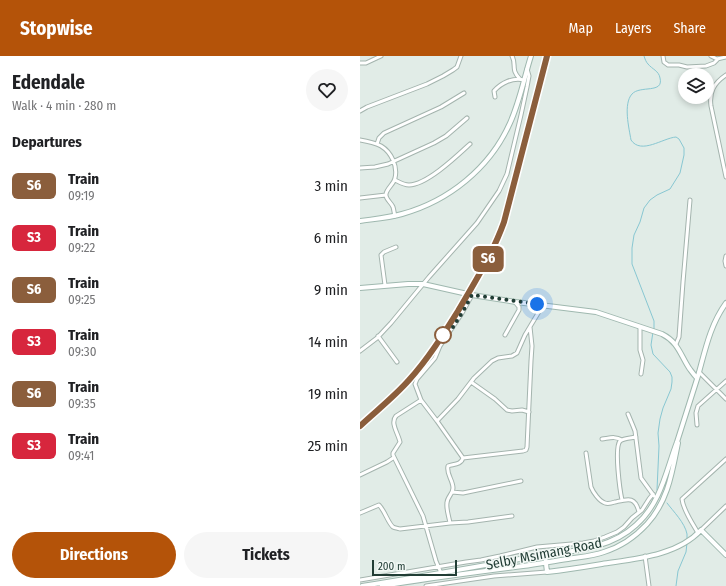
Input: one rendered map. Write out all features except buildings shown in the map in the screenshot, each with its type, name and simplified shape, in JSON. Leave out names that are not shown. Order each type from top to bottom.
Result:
[{"type":"main road","points":[[360,221],[395,216],[429,205],[458,188],[479,169],[493,152],[508,127],[517,105],[522,79],[531,56]]},
{"type":"main road","points":[[360,288],[385,285],[423,284],[472,295],[515,302],[596,312],[662,334],[670,339],[676,344],[690,369],[697,378]]},
{"type":"main road","name":"Selby Msimang Road","points":[[362,586],[574,551],[599,545],[618,538],[630,530],[642,520],[658,497],[713,326],[726,303]]},
{"type":"main road","name":"Selby Msimang Road","points":[[382,586],[546,563],[604,552],[621,545],[642,529],[652,518],[666,494],[682,426]]},
{"type":"main road","points":[[545,555],[547,572],[615,562],[668,551],[691,539],[699,532],[726,555]]},
{"type":"street","points":[[360,63],[364,63],[381,56]]},
{"type":"street","points":[[360,111],[443,76],[457,67],[461,56]]},
{"type":"street","points":[[512,56],[514,59],[514,70],[522,79]]},
{"type":"street","points":[[663,56],[664,62],[668,65],[687,67],[709,65],[718,59],[726,57]]},
{"type":"street","points":[[711,56],[718,59]]},
{"type":"street","points":[[360,351],[391,323],[477,223],[499,191],[507,174],[527,87],[527,69]]},
{"type":"street","points":[[726,76],[722,78],[714,87],[710,96],[726,177]]},
{"type":"street","points":[[495,97],[494,91],[500,86],[510,81],[522,79]]},
{"type":"street","points":[[377,144],[379,138],[384,133],[441,107],[464,93]]},
{"type":"street","points":[[360,168],[383,166],[440,140],[467,118]]},
{"type":"street","points":[[360,140],[377,144],[386,150],[394,161],[396,175],[395,180],[386,192],[386,195],[393,207],[395,216]]},
{"type":"street","points":[[395,180],[413,185],[419,183],[442,169],[470,144]]},
{"type":"street","points":[[722,156],[726,158]]},
{"type":"street","points":[[360,198],[386,195]]},
{"type":"street","points":[[676,344],[679,337],[690,200]]},
{"type":"street","points":[[385,285],[381,255],[396,247]]},
{"type":"street","points":[[726,256],[726,266]]},
{"type":"street","points":[[463,458],[421,400],[415,387],[415,382],[435,358],[440,346],[472,295]]},
{"type":"street","points":[[505,335],[519,310],[519,307],[515,302]]},
{"type":"street","points":[[437,421],[454,404],[471,382],[493,360],[515,355],[517,353],[525,335],[543,305]]},
{"type":"street","points":[[450,523],[447,504],[453,486],[447,471],[447,466],[461,462],[463,458],[525,451],[527,447],[532,346],[530,327]]},
{"type":"street","points":[[640,374],[643,360],[640,350],[642,328]]},
{"type":"street","points":[[378,336],[397,362]]},
{"type":"street","points":[[699,372],[726,399]]},
{"type":"street","points":[[697,425],[696,412],[698,406],[726,381]]},
{"type":"street","points":[[471,382],[496,399],[507,410],[522,410],[529,412]]},
{"type":"street","points":[[421,400],[394,418],[393,422],[400,442],[393,453],[393,458],[420,510],[441,573]]},
{"type":"street","points":[[628,414],[636,437],[641,478],[653,494],[658,497]]},
{"type":"street","points":[[602,439],[614,437],[622,440],[636,437]]},
{"type":"street","points":[[622,440],[620,441],[617,454],[622,500]]},
{"type":"street","points":[[586,453],[593,492],[604,503],[631,500],[637,505],[639,512]]},
{"type":"street","points":[[360,475],[393,458]]},
{"type":"street","points":[[726,459],[682,499],[686,511],[699,532],[726,506]]},
{"type":"street","points":[[452,492],[463,493],[521,481]]},
{"type":"street","points":[[360,580],[481,560],[544,546],[594,541],[620,529],[642,510],[653,494]]},
{"type":"street","points":[[360,513],[379,505],[391,524],[395,528],[400,529],[512,516]]},
{"type":"street","points":[[544,546],[545,555]]},
{"type":"street","points":[[645,556],[649,586]]},
{"type":"street","points":[[426,586],[444,585],[494,576],[547,572]]},
{"type":"waterway","points":[[644,56],[647,63],[658,74],[660,83],[655,88],[636,91],[629,98],[627,116],[631,140],[635,144],[646,146],[676,137],[679,139],[684,148],[680,173],[670,189],[650,200],[644,208],[634,235],[632,264],[654,321],[654,329]]},
{"type":"waterway","points":[[653,332],[651,345],[653,354],[670,372],[672,377],[671,389],[663,408],[658,433],[659,446],[657,490]]},
{"type":"waterway","points":[[667,503],[684,526],[687,534],[687,540]]},
{"type":"waterway","points":[[676,586],[678,571],[686,552],[687,543]]},
{"type":"railway","points":[[360,426],[403,387],[422,365],[468,294],[490,254],[504,222],[547,56]]},
{"type":"train","name":"S6","points":[[360,426],[403,387],[428,357],[468,294],[496,244],[504,222],[547,56]]},
{"type":"route","points":[[443,335],[448,335],[472,295],[537,304]]}]
